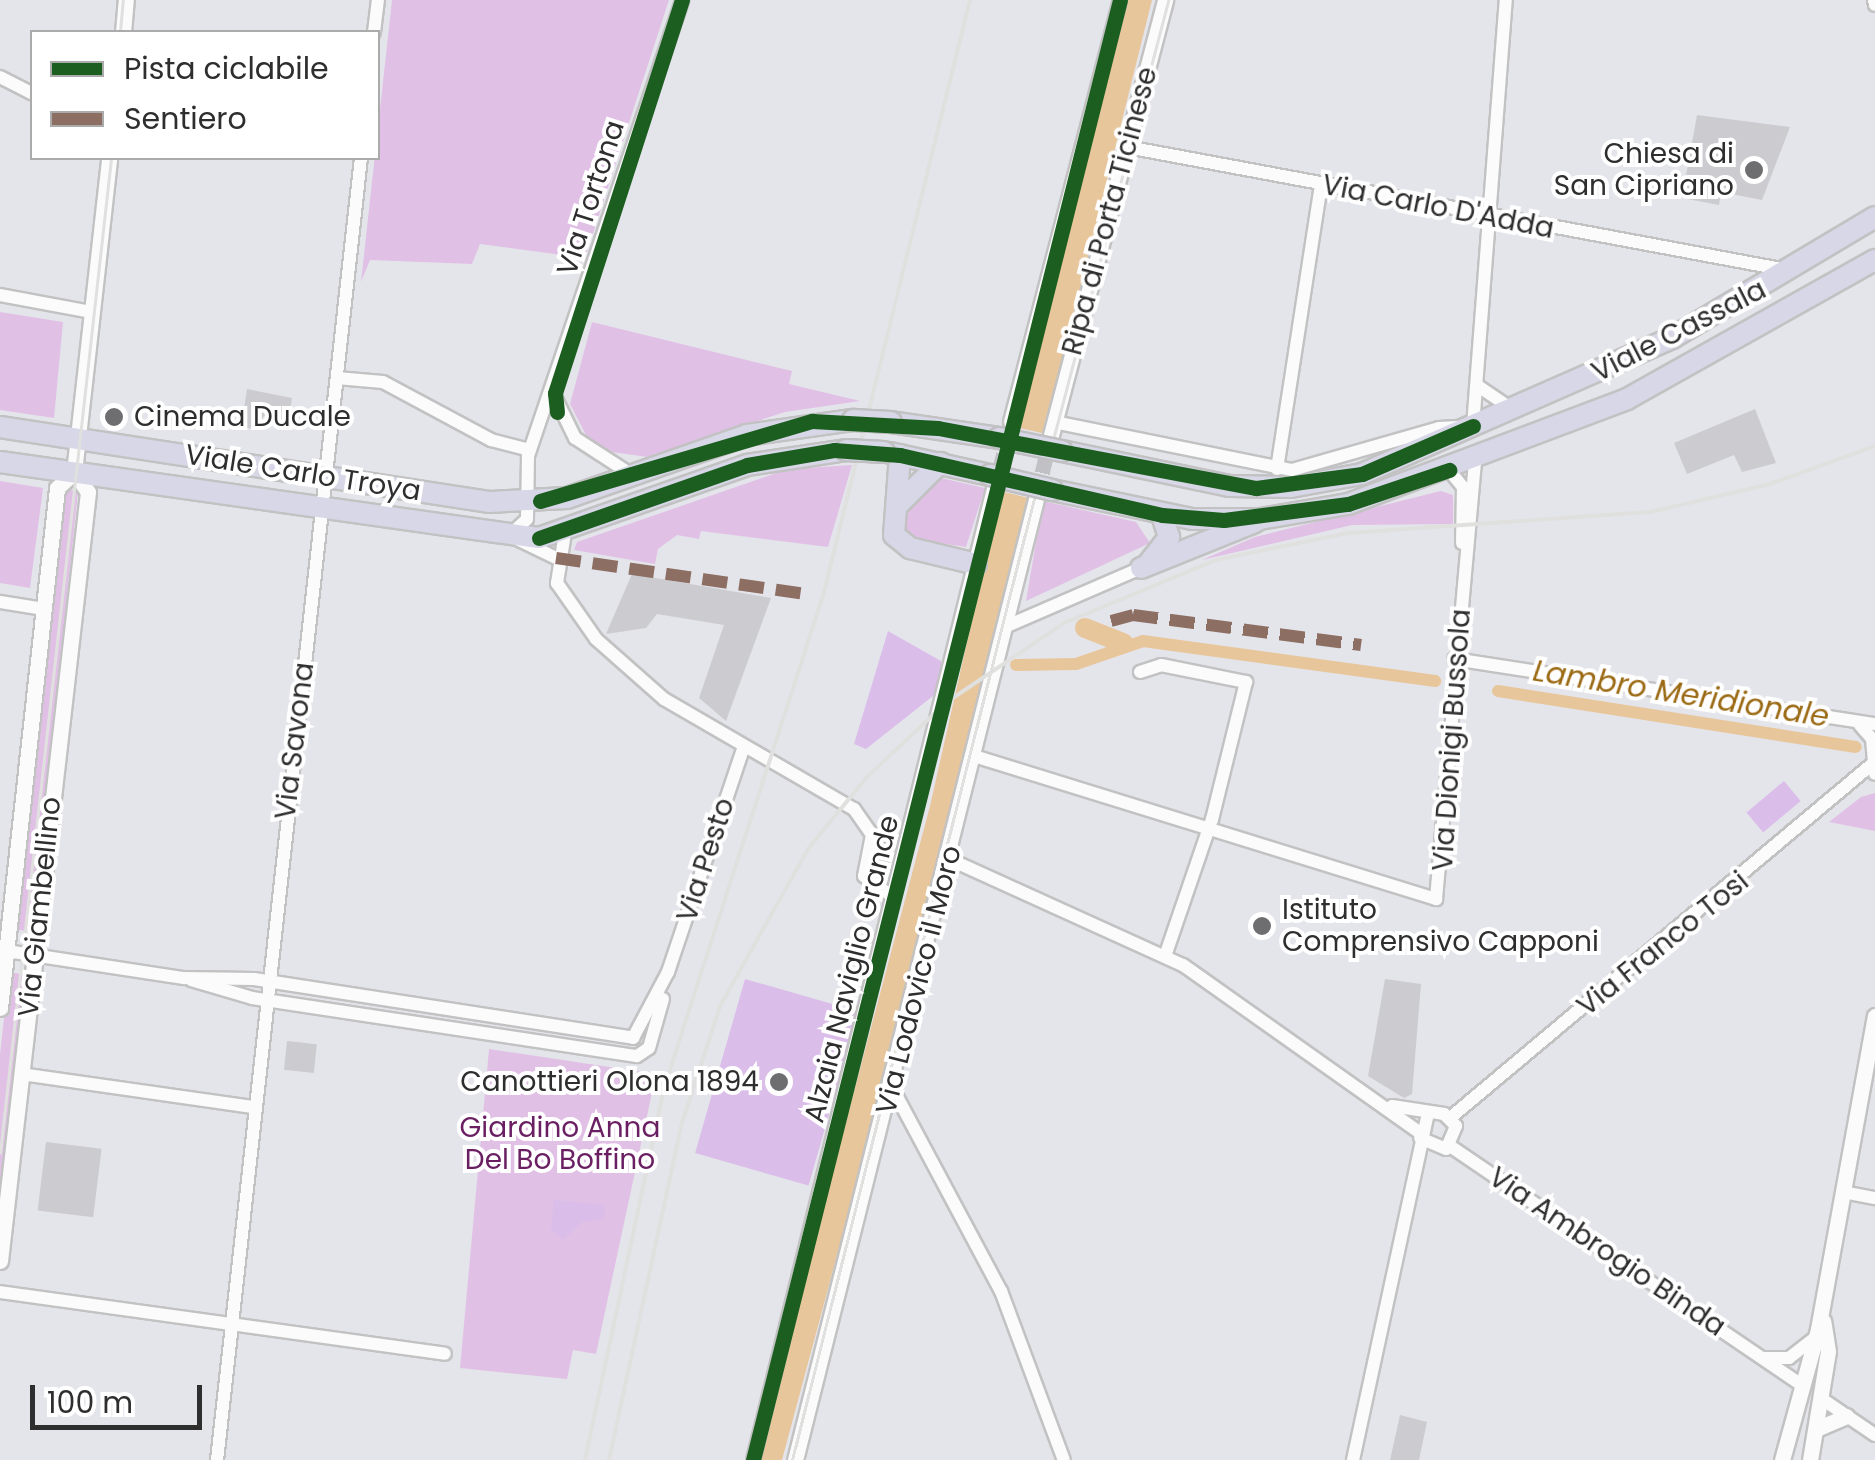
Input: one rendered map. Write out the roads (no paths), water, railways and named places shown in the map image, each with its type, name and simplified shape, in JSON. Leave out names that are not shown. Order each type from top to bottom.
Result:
[{"type":"main road","name":"Viale Cassala","points":[[1056,436],[1197,482],[1256,488],[1327,482],[1399,462],[1758,292],[1875,217]]},
{"type":"main road","name":"Viale Cassala","points":[[846,450],[940,463],[1044,495],[1162,515],[1260,519],[1348,504],[1474,460],[1719,353],[1875,260]]},
{"type":"main road","name":"Viale Carlo Troya","points":[[0,427],[326,476],[534,501],[567,498],[746,435],[853,420],[1056,436]]},
{"type":"main road","points":[[1473,426],[1474,460]]},
{"type":"main road","name":"Viale Carlo Troya","points":[[0,462],[509,538],[565,532],[748,465],[846,450]]},
{"type":"main road","points":[[900,455],[898,504],[892,529],[904,546],[976,564]]},
{"type":"main road","points":[[898,504],[940,463]]},
{"type":"main road","points":[[1142,568],[1166,546],[1162,515]]},
{"type":"main road","points":[[1142,568],[1260,519]]},
{"type":"street","points":[[123,30],[126,0]]},
{"type":"street","points":[[374,30],[378,0]]},
{"type":"street","name":"Via Tortona","points":[[534,501],[530,450],[555,393],[682,0]]},
{"type":"street","points":[[1010,422],[1120,0]]},
{"type":"street","name":"Ripa di Porta Ticinese","points":[[1056,436],[1165,0]]},
{"type":"street","points":[[1473,426],[1506,0]]},
{"type":"street","points":[[0,77],[30,92]]},
{"type":"street","name":"Via Carlo D'Adda","points":[[1127,147],[1488,217],[1795,270]]},
{"type":"street","points":[[74,472],[109,160]]},
{"type":"street","name":"Via Savona","points":[[216,1460],[361,160]]},
{"type":"street","points":[[1277,470],[1322,185]]},
{"type":"street","points":[[1750,265],[1758,292]]},
{"type":"street","points":[[0,295],[91,312]]},
{"type":"street","points":[[337,378],[383,382],[491,440],[530,450]]},
{"type":"street","points":[[1478,386],[1513,410]]},
{"type":"street","points":[[555,393],[557,412],[576,438],[635,476]]},
{"type":"street","name":"Viale Cassala","points":[[1056,436],[1277,470],[1473,426]]},
{"type":"street","name":"Via Dionigi Bussola","points":[[1206,830],[1436,898],[1474,460]]},
{"type":"street","name":"Via Dionigi Bussola","points":[[1449,470],[1463,487],[1464,581]]},
{"type":"street","name":"Via Giambellino","points":[[0,1008],[3,951],[57,488],[74,472],[88,492],[0,1261]]},
{"type":"street","name":"Alzaia Naviglio Grande","points":[[754,1460],[892,896],[902,878],[993,489]]},
{"type":"street","name":"Via Lodovico il Moro","points":[[796,1460],[1007,626],[1044,495]]},
{"type":"street","points":[[534,501],[525,524],[509,538],[556,558]]},
{"type":"street","points":[[565,532],[556,558],[568,608],[596,639],[664,699],[863,817],[872,835],[864,876],[892,896]]},
{"type":"street","points":[[1007,626],[1142,568]]},
{"type":"street","points":[[0,602],[44,609]]},
{"type":"street","points":[[1454,659],[1868,725],[1874,747],[1873,770]]},
{"type":"street","points":[[1140,672],[1162,665],[1246,682],[1206,830],[1165,956]]},
{"type":"street","name":"Via Pesto","points":[[600,1050],[643,1054],[743,749]]},
{"type":"street","points":[[974,756],[1206,830]]},
{"type":"street","name":"Via Franco Tosi","points":[[1450,1118],[1873,770]]},
{"type":"street","points":[[949,858],[1165,956],[1390,1105],[1432,1150]]},
{"type":"street","points":[[3,951],[184,978],[266,1000],[600,1050],[603,1035],[267,981],[184,978]]},
{"type":"street","name":"Via Pesto","points":[[603,1035],[640,1035],[668,972]]},
{"type":"street","points":[[384,1018],[381,1006],[389,1000]]},
{"type":"street","points":[[1782,1460],[1799,1383],[1818,1329],[1875,1016]]},
{"type":"street","points":[[20,1074],[254,1106]]},
{"type":"street","points":[[892,1088],[1001,1290],[1064,1460]]},
{"type":"street","points":[[1390,1105],[1427,1117],[1450,1118],[1457,1130],[1450,1146],[1432,1150],[1414,1175]]},
{"type":"street","points":[[1354,1460],[1420,1135],[1427,1117]]},
{"type":"street","name":"Via Ambrogio Binda","points":[[1450,1146],[1875,1436]]},
{"type":"street","points":[[1844,1192],[1875,1198]]},
{"type":"street","points":[[0,1292],[446,1354]]},
{"type":"street","points":[[1810,1460],[1822,1399],[1822,1308]]},
{"type":"street","points":[[1763,1358],[1801,1353],[1818,1329]]},
{"type":"street","points":[[1816,1430],[1846,1416]]},
{"type":"waterway","points":[[1085,628],[1123,643]]},
{"type":"waterway","name":"Lambro Meridionale","points":[[1016,665],[1076,664],[1143,641],[1435,681]]},
{"type":"waterway","name":"Lambro Meridionale","points":[[1498,691],[1856,747]]},
{"type":"tunnel","points":[[995,483],[1007,434]]},
{"type":"tunnel","points":[[1037,495],[1050,440]]},
{"type":"tram line","points":[[120,30],[123,0]]},
{"type":"tram line","points":[[1054,436],[1168,0]]},
{"type":"tram line","points":[[0,1153],[111,160]]},
{"type":"tram line","points":[[792,1460],[1034,499]]},
{"type":"railway","points":[[585,1460],[665,1085],[824,592],[970,0]]},
{"type":"railway","points":[[609,1460],[682,1123],[720,1006],[808,849],[867,777],[947,702],[1064,623],[1216,560],[1348,533],[1650,512],[1770,484],[1875,446]]},
{"type":"place","name":"Chiesa di San Cipriano","points":[[1754,170]]},
{"type":"place","name":"Cinema Ducale","points":[[114,417]]},
{"type":"place","name":"Istituto Comprensivo Capponi","points":[[1262,926]]},
{"type":"place","name":"Canottieri Olona 1894","points":[[779,1082]]},
{"type":"park label","name":"Giardino Anna Del Bo Boffino","points":[[560,1144]]}]
